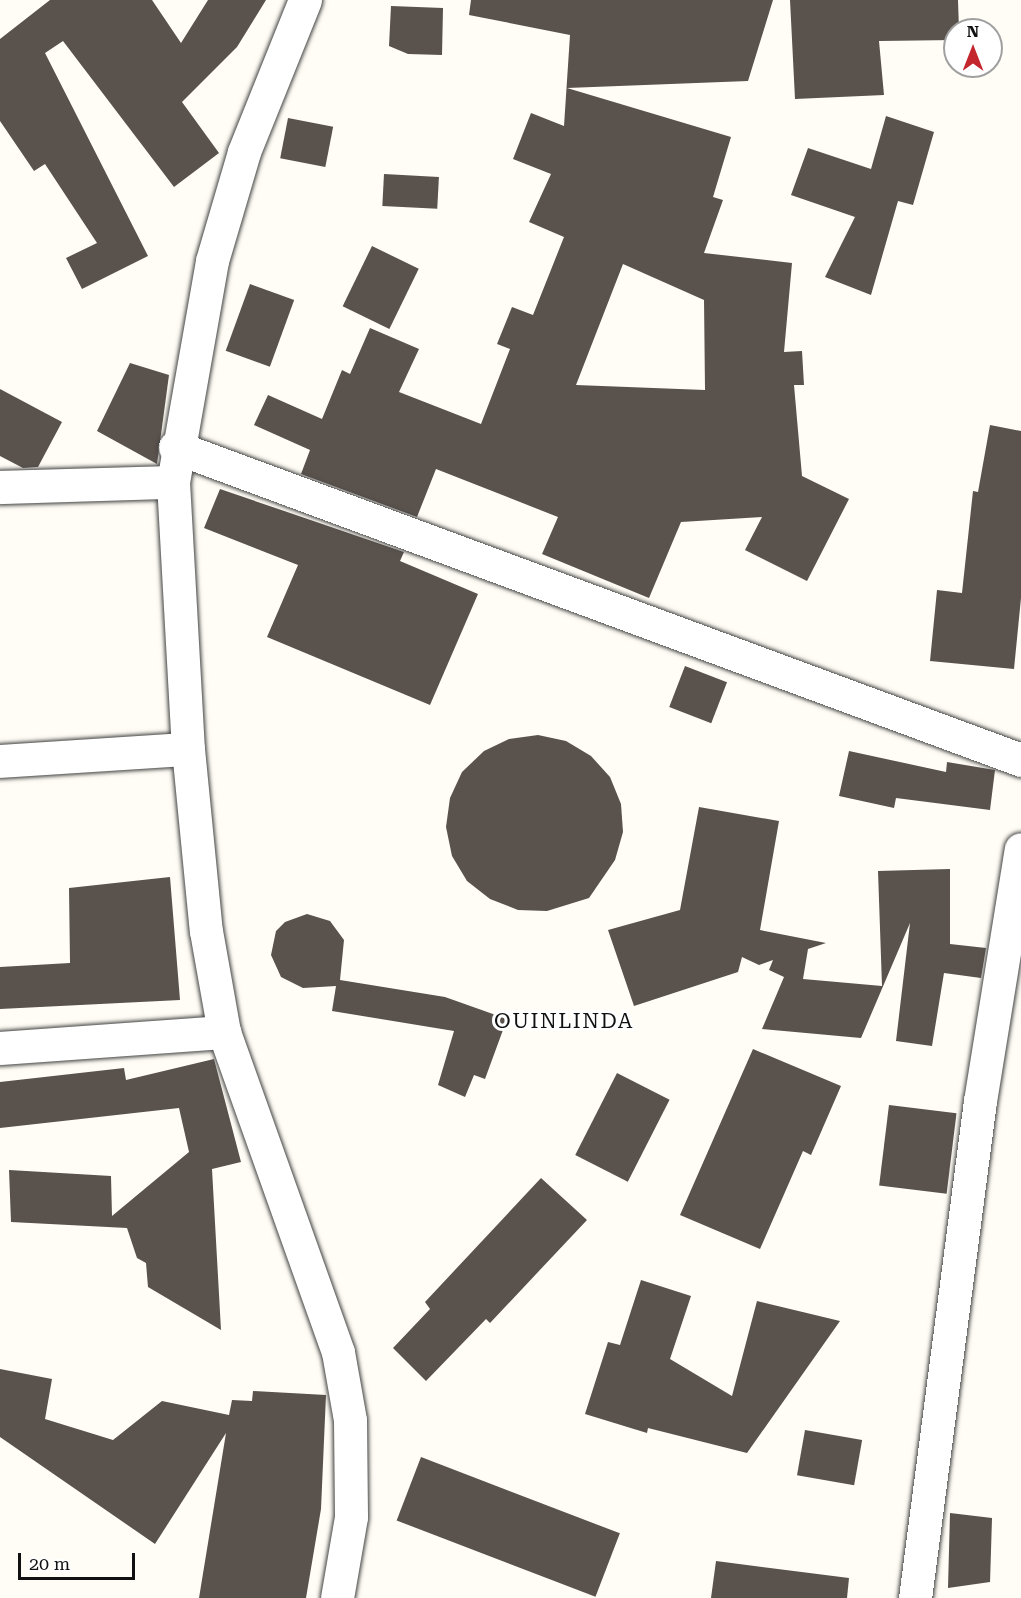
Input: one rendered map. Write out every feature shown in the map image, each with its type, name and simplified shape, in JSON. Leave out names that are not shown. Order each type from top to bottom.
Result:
[{"type":"street","points":[[305,0],[244,152],[215,250],[175,447],[172,482],[188,749],[206,931],[224,1032],[338,1352],[354,1467],[351,1517],[337,1598]]},
{"type":"street","points":[[175,447],[1021,760]]},
{"type":"street","points":[[0,487],[172,482]]},
{"type":"street","points":[[0,761],[188,749]]},
{"type":"street","points":[[915,1598],[980,1101],[1021,849]]},
{"type":"street","points":[[0,1048],[224,1032]]},
{"type":"building","points":[[50,0],[152,0],[181,43],[208,0],[266,0],[237,47],[182,102],[219,153],[174,187],[63,41],[45,53],[148,256],[82,289],[66,258],[97,243],[45,164],[34,171],[0,121],[0,39]]},
{"type":"building","points":[[471,0],[773,0],[748,81],[567,88],[731,137],[713,197],[723,200],[704,253],[792,263],[784,352],[802,351],[804,385],[794,385],[802,476],[849,499],[807,581],[745,550],[762,517],[681,522],[649,598],[542,554],[558,517],[436,469],[417,517],[301,474],[310,450],[254,425],[268,395],[322,419],[342,370],[350,374],[370,328],[419,349],[399,392],[481,424],[510,349],[497,344],[512,307],[533,315],[564,237],[529,222],[551,174],[513,159],[531,113],[564,126],[570,35],[469,15]],"holes":[[[623,264],[704,300],[705,390],[576,385]]]},
{"type":"building","points":[[790,0],[958,0],[959,18],[943,18],[943,40],[879,41],[884,95],[795,99]]},
{"type":"building","points":[[391,6],[443,8],[442,55],[408,54],[389,46]]},
{"type":"building","points":[[886,116],[934,132],[913,205],[898,201],[871,295],[825,277],[855,217],[791,195],[808,148],[871,169]]},
{"type":"building","points":[[288,118],[333,127],[325,167],[280,158]]},
{"type":"building","points":[[384,174],[439,177],[437,209],[382,206]]},
{"type":"building","points":[[372,246],[419,269],[389,329],[343,306]]},
{"type":"building","points":[[250,284],[294,300],[270,367],[226,351]]},
{"type":"building","points":[[130,363],[169,375],[157,464],[97,431]]},
{"type":"building","points":[[0,389],[62,422],[38,467],[23,468],[0,456]]},
{"type":"building","points":[[990,425],[1021,431],[1021,598],[1014,669],[930,661],[937,590],[962,593],[973,491],[978,492]]},
{"type":"building","points":[[220,489],[404,552],[400,561],[478,594],[430,705],[267,637],[298,565],[204,528]]},
{"type":"building","points":[[685,666],[727,682],[711,723],[669,707]]},
{"type":"building","points":[[538,735],[566,741],[591,756],[610,777],[621,804],[623,832],[615,860],[589,898],[547,911],[518,910],[490,899],[467,881],[452,856],[446,827],[450,798],[462,772],[484,751],[509,739]]},
{"type":"building","points":[[849,751],[946,772],[947,762],[995,770],[990,810],[896,798],[894,808],[839,796]]},
{"type":"building","points":[[699,807],[779,821],[760,930],[826,943],[808,949],[803,979],[882,986],[878,871],[950,869],[950,944],[986,948],[981,978],[944,973],[932,1046],[896,1041],[910,923],[861,1038],[762,1029],[784,977],[769,970],[773,960],[759,965],[742,957],[738,972],[634,1006],[608,930],[680,910]]},
{"type":"building","points":[[170,877],[180,1000],[0,1009],[0,967],[70,963],[69,888]]},
{"type":"building","points":[[307,914],[330,921],[344,940],[340,980],[445,997],[507,1019],[485,1079],[474,1075],[465,1097],[438,1085],[454,1031],[332,1011],[336,986],[303,988],[281,977],[271,955],[276,931],[285,922]]},
{"type":"building","points":[[753,1049],[841,1086],[811,1155],[803,1151],[760,1249],[680,1215]]},
{"type":"building","points":[[214,1059],[241,1162],[212,1169],[221,1330],[148,1287],[146,1263],[137,1258],[127,1228],[11,1222],[9,1170],[111,1176],[112,1216],[189,1152],[179,1108],[0,1128],[0,1082],[124,1068],[126,1080]]},
{"type":"building","points":[[617,1073],[670,1100],[628,1182],[575,1155]]},
{"type":"building","points":[[889,1105],[956,1113],[947,1194],[879,1185]]},
{"type":"building","points":[[541,1178],[587,1220],[490,1323],[486,1319],[426,1381],[393,1348],[430,1309],[425,1302]]},
{"type":"building","points":[[641,1280],[691,1296],[670,1359],[732,1396],[757,1301],[840,1321],[747,1453],[648,1428],[647,1433],[585,1414],[608,1342],[620,1345]]},
{"type":"building","points":[[0,1369],[52,1379],[45,1419],[113,1440],[162,1401],[229,1415],[232,1400],[252,1401],[253,1391],[326,1395],[321,1509],[306,1598],[199,1598],[226,1433],[155,1544],[0,1437]]},
{"type":"building","points":[[805,1430],[862,1440],[854,1485],[797,1475]]},
{"type":"building","points":[[421,1457],[620,1533],[595,1597],[397,1520]]},
{"type":"building","points":[[950,1513],[992,1518],[990,1582],[948,1588]]},
{"type":"building","points":[[716,1561],[849,1578],[847,1598],[711,1598]]},
{"type":"district","name":"OUINLINDA","points":[[564,1021]]}]
